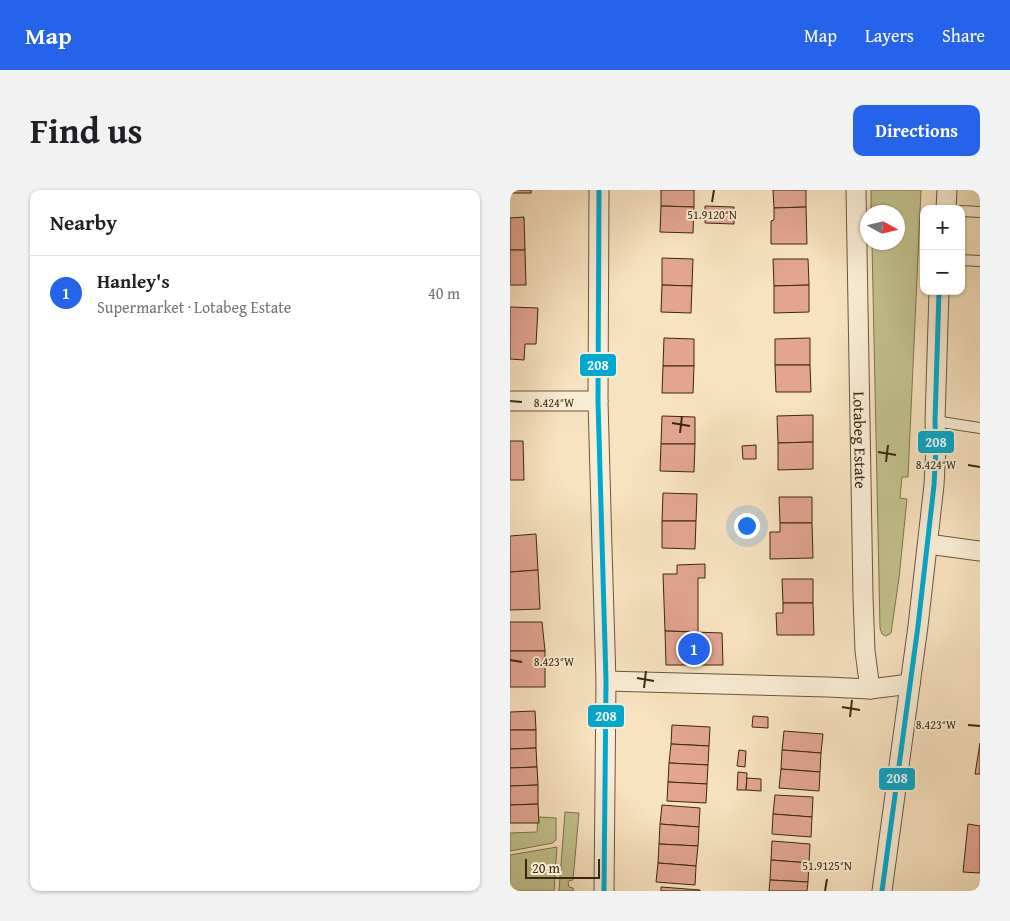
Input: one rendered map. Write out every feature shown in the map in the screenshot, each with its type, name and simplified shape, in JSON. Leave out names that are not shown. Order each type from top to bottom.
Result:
[{"type":"street","points":[[599,190],[598,401],[606,681],[604,891]]},
{"type":"street","name":"Lotabeg Estate","points":[[856,190],[863,596],[865,651],[870,689]]},
{"type":"street","points":[[946,205],[947,190]]},
{"type":"street","points":[[882,891],[928,544],[934,485],[939,295]]},
{"type":"street","points":[[510,400],[598,401]]},
{"type":"street","points":[[928,544],[980,551]]},
{"type":"street","points":[[606,681],[870,689],[910,684]]},
{"type":"lane","points":[[965,211],[980,212]]},
{"type":"lane","points":[[965,260],[980,261]]},
{"type":"lane","points":[[935,421],[980,428]]},
{"type":"green space","points":[[871,190],[921,190],[908,477],[902,477],[900,498],[907,499],[891,633],[886,636],[882,634],[880,628],[872,250],[905,250],[905,205],[871,205]]},
{"type":"green space","points":[[565,812],[579,813],[573,880],[568,881],[569,887],[573,888],[573,891],[559,891]]},
{"type":"green space","points":[[538,817],[556,818],[556,840],[553,843],[510,851],[510,833],[537,832]]},
{"type":"green space","points":[[557,847],[554,891],[510,891],[510,855]]},
{"type":"building","points":[[510,190],[531,190],[531,193],[510,193]]},
{"type":"building","points":[[661,190],[694,190],[694,207],[661,206]]},
{"type":"building","points":[[773,190],[806,190],[806,207],[774,208]]},
{"type":"building","points":[[661,206],[694,207],[693,233],[660,232]]},
{"type":"building","points":[[705,206],[734,207],[734,224],[705,223]]},
{"type":"building","points":[[806,207],[807,244],[771,244],[771,221],[774,220],[774,208]]},
{"type":"building","points":[[524,217],[525,250],[510,250],[510,218]]},
{"type":"building","points":[[510,250],[525,250],[526,285],[510,285]]},
{"type":"building","points":[[662,258],[693,259],[692,286],[662,285]]},
{"type":"building","points":[[773,259],[808,259],[809,285],[774,286]]},
{"type":"building","points":[[662,285],[692,286],[691,313],[661,312]]},
{"type":"building","points":[[809,285],[809,312],[774,313],[774,286]]},
{"type":"building","points":[[510,307],[538,308],[536,344],[525,344],[524,360],[510,359]]},
{"type":"building","points":[[664,338],[694,339],[694,366],[663,366]]},
{"type":"building","points":[[810,338],[810,365],[775,365],[775,339]]},
{"type":"building","points":[[775,365],[810,365],[811,392],[776,392]]},
{"type":"building","points":[[663,366],[694,366],[693,393],[662,393]]},
{"type":"building","points":[[813,415],[813,442],[778,443],[777,416]]},
{"type":"building","points":[[662,416],[695,417],[695,444],[661,444]]},
{"type":"building","points":[[510,441],[523,441],[524,480],[510,480]]},
{"type":"building","points":[[813,442],[813,469],[778,470],[778,443]]},
{"type":"building","points":[[661,444],[695,444],[694,472],[660,471]]},
{"type":"building","points":[[756,445],[756,459],[743,459],[742,446]]},
{"type":"building","points":[[663,493],[697,494],[696,521],[662,521]]},
{"type":"building","points":[[779,497],[812,497],[812,523],[780,523]]},
{"type":"building","points":[[662,521],[696,521],[695,549],[662,548]]},
{"type":"building","points":[[780,523],[812,523],[813,558],[770,559],[770,532],[780,532]]},
{"type":"building","points":[[536,534],[538,570],[510,572],[510,536]]},
{"type":"building","points":[[705,564],[705,578],[698,578],[698,632],[665,631],[663,574],[677,574],[677,565]]},
{"type":"building","points":[[538,570],[540,609],[510,610],[510,572]]},
{"type":"building","points":[[782,579],[813,579],[813,603],[783,603]]},
{"type":"building","points":[[783,603],[813,603],[814,635],[777,635],[776,613],[783,613]]},
{"type":"building","points":[[510,622],[542,622],[545,651],[510,651]]},
{"type":"building","points":[[665,631],[722,633],[723,665],[666,665]]},
{"type":"building","points":[[510,651],[545,651],[545,687],[510,687]]},
{"type":"building","points":[[535,711],[536,730],[510,730],[510,712]]},
{"type":"building","points":[[753,716],[768,717],[768,728],[752,727]]},
{"type":"building","points":[[672,725],[710,727],[709,746],[671,744]]},
{"type":"building","points":[[510,730],[536,730],[536,748],[510,749]]},
{"type":"building","points":[[784,731],[823,734],[821,753],[782,750]]},
{"type":"building","points":[[980,743],[980,774],[975,774]]},
{"type":"building","points":[[671,744],[709,746],[708,765],[669,763]]},
{"type":"building","points":[[536,748],[537,767],[510,768],[510,749]]},
{"type":"building","points":[[739,750],[746,751],[745,767],[737,766]]},
{"type":"building","points":[[782,750],[821,753],[820,772],[781,769]]},
{"type":"building","points":[[669,763],[708,765],[707,784],[668,782]]},
{"type":"building","points":[[537,767],[538,785],[510,786],[510,768]]},
{"type":"building","points":[[781,769],[820,772],[819,791],[779,788]]},
{"type":"building","points":[[738,772],[747,773],[746,790],[737,790]]},
{"type":"building","points":[[747,778],[761,779],[761,791],[746,790]]},
{"type":"building","points":[[668,782],[707,784],[706,803],[667,801]]},
{"type":"building","points":[[538,785],[538,804],[510,805],[510,786]]},
{"type":"building","points":[[775,795],[813,797],[812,817],[773,814]]},
{"type":"building","points":[[538,804],[539,823],[510,823],[510,805]]},
{"type":"building","points":[[662,805],[700,808],[699,827],[660,824]]},
{"type":"building","points":[[773,814],[812,817],[811,837],[772,834]]},
{"type":"building","points":[[660,824],[699,827],[698,846],[659,844]]},
{"type":"building","points":[[968,824],[980,826],[980,873],[963,872]]},
{"type":"building","points":[[772,841],[810,844],[809,863],[771,860]]},
{"type":"building","points":[[659,844],[698,846],[696,866],[658,863]]},
{"type":"building","points":[[771,860],[809,863],[808,882],[770,880]]},
{"type":"building","points":[[658,863],[696,866],[695,885],[656,882]]},
{"type":"building","points":[[770,880],[808,882],[807,891],[769,891]]},
{"type":"building","points":[[661,887],[700,890],[700,891],[661,891]]},
{"type":"transit line","name":"208","points":[[599,190],[598,401],[606,681],[604,891]]},
{"type":"transit line","name":"208","points":[[882,891],[918,626],[934,485],[939,295]]},
{"type":"place","name":"Hanley's","points":[[694,649]]}]
